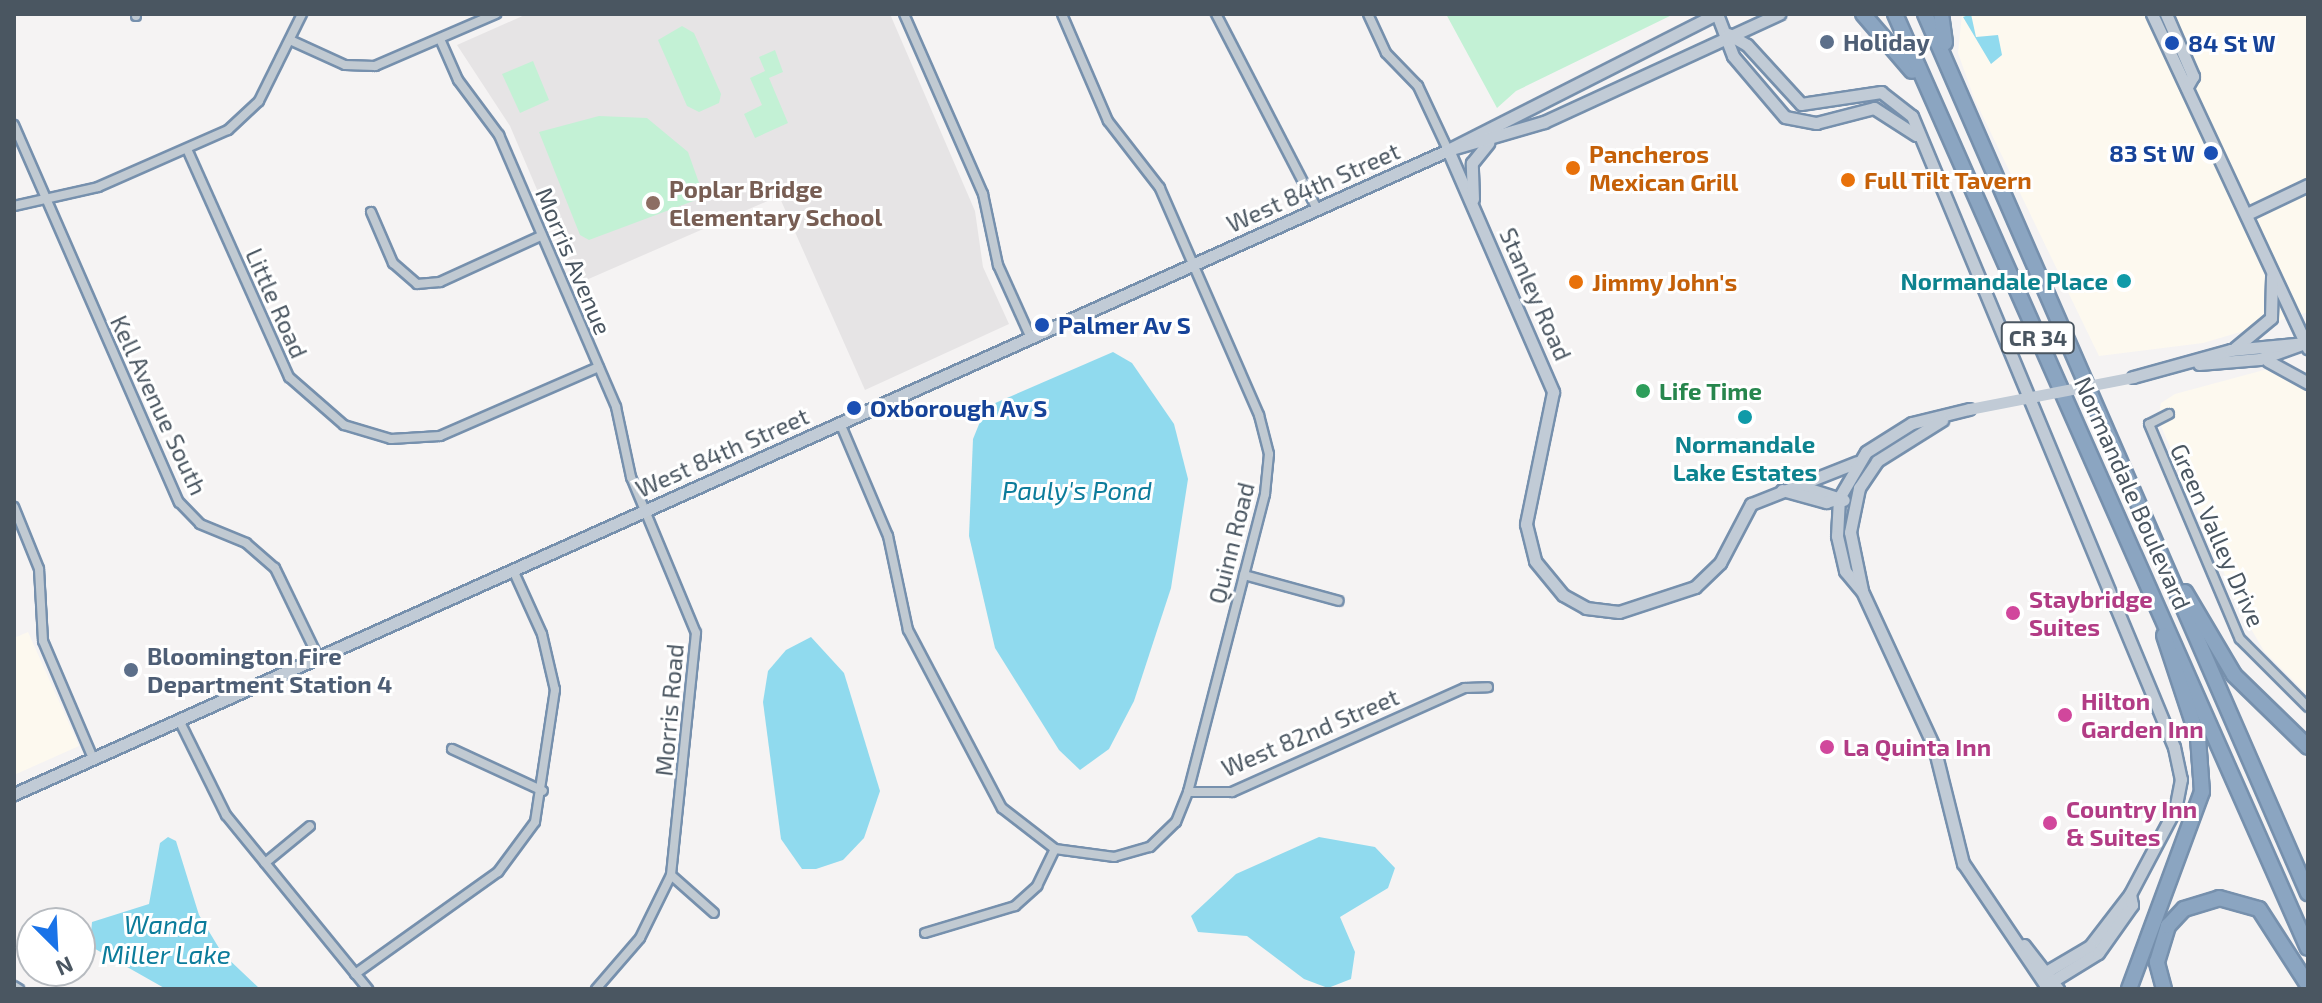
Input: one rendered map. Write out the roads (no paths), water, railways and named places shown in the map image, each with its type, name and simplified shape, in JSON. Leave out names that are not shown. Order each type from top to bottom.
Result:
[{"type":"highway","points":[[1863,14],[1891,38],[1936,108]]},
{"type":"highway","name":"Normandale Boulevard","points":[[1895,14],[2308,948]]},
{"type":"highway","name":"Normandale Boulevard","points":[[1925,14],[2308,893]]},
{"type":"highway","points":[[1941,14],[1951,75]]},
{"type":"highway","points":[[2135,496],[2234,675],[2308,747]]},
{"type":"highway","points":[[2129,989],[2196,815],[2203,769],[2141,567]]},
{"type":"highway","points":[[2164,989],[2157,962],[2168,926],[2184,909],[2219,898],[2259,909],[2308,985]]},
{"type":"street","points":[[14,206],[98,187],[187,149],[245,117],[302,14]]},
{"type":"street","points":[[290,40],[360,66],[440,39],[496,14]]},
{"type":"street","points":[[904,14],[983,194],[998,265],[1031,338]]},
{"type":"street","name":"Quinn Road","points":[[1062,14],[1108,121],[1153,176],[1266,434],[1269,474],[1188,792]]},
{"type":"street","points":[[1216,14],[1317,209]]},
{"type":"street","points":[[1368,14],[1386,53],[1418,86],[1448,150]]},
{"type":"street","points":[[1716,14],[1728,34],[1733,56],[1785,117],[1816,123],[1874,108],[1916,136]]},
{"type":"street","name":"West 84th Street","points":[[14,794],[1448,150],[1716,14]]},
{"type":"street","name":"West 84th Street","points":[[1448,150],[1492,140],[1779,14]]},
{"type":"street","points":[[2152,14],[2307,346]]},
{"type":"street","points":[[2166,14],[2193,76],[2187,87]]},
{"type":"street","points":[[1728,34],[1747,45],[1801,104],[1881,92],[1904,104],[2085,520],[2179,763],[2175,809],[2130,894],[2090,946],[2049,982],[1963,863],[1940,763],[1862,591],[1839,555],[1839,498],[1857,462]]},
{"type":"street","name":"Morris Avenue","points":[[440,39],[458,80],[499,135],[599,367],[645,512]]},
{"type":"street","name":"Kell Avenue South","points":[[14,125],[179,502],[200,524],[246,543],[275,568],[318,657]]},
{"type":"street","points":[[1474,209],[1472,163],[1492,140]]},
{"type":"street","name":"Little Road","points":[[187,149],[289,377],[344,425],[391,439],[440,436],[599,367]]},
{"type":"street","name":"Stanley Road","points":[[1448,150],[1553,392],[1551,427],[1529,504],[1529,543],[1563,595],[1603,612],[1638,611],[1704,580],[1751,504],[1787,487]]},
{"type":"street","points":[[2247,214],[2308,185]]},
{"type":"street","points":[[371,212],[399,273],[417,284],[440,282],[541,236]]},
{"type":"street","points":[[2198,364],[2231,350],[2271,318],[2271,264]]},
{"type":"street","points":[[2231,350],[2307,346]]},
{"type":"street","points":[[1787,487],[1857,462],[1894,431],[1969,409],[2198,364],[2260,359],[2307,346]]},
{"type":"street","points":[[2260,359],[2280,363],[2308,383]]},
{"type":"street","name":"Green Valley Drive","points":[[2169,414],[2149,424],[2240,639],[2308,707]]},
{"type":"street","points":[[1862,591],[1850,532],[1853,502],[1877,461],[1945,418]]},
{"type":"street","points":[[840,423],[888,536],[918,651],[1002,808],[1055,849],[1114,857],[1150,847],[1176,822],[1188,792]]},
{"type":"street","points":[[1787,487],[1820,502],[1839,498],[1853,502]]},
{"type":"street","points":[[14,507],[39,569],[43,641],[93,758]]},
{"type":"street","name":"Morris Road","points":[[645,512],[696,633],[671,875]]},
{"type":"street","points":[[355,974],[498,872],[525,840],[543,791],[553,671],[513,570]]},
{"type":"street","points":[[1244,575],[1339,601]]},
{"type":"street","name":"West 82nd Street","points":[[1188,792],[1232,792],[1465,688],[1488,687]]},
{"type":"street","points":[[179,720],[214,799],[368,989]]},
{"type":"street","points":[[452,749],[543,791]]},
{"type":"street","points":[[265,863],[310,826]]},
{"type":"street","points":[[925,933],[1015,906],[1037,886],[1055,849]]},
{"type":"street","points":[[596,989],[640,938],[671,875],[714,913]]},
{"type":"street","points":[[14,986],[19,989]]},
{"type":"water","points":[[1971,14],[1976,37],[1998,35],[2002,55],[1991,64],[1963,17]]},
{"type":"water","name":"Pauly's Pond","points":[[1113,352],[1132,363],[1174,424],[1188,479],[1171,588],[1134,701],[1109,749],[1080,770],[1059,750],[995,648],[969,536],[973,439],[986,407]]},
{"type":"water","points":[[811,637],[844,673],[880,791],[864,838],[843,860],[816,869],[802,869],[781,839],[763,702],[768,671],[786,650]]},
{"type":"water","name":"Wanda Miller Lake","points":[[168,837],[176,841],[199,915],[222,953],[260,989],[166,989],[96,949],[96,921],[149,904],[160,843]]},
{"type":"water","points":[[1319,837],[1375,847],[1395,868],[1388,888],[1340,917],[1355,952],[1351,979],[1328,988],[1304,979],[1247,936],[1198,932],[1191,916],[1236,874]]},
{"type":"place","name":"Holiday","points":[[1827,42]]},
{"type":"place","name":"84 St W","points":[[2172,43]]},
{"type":"place","name":"83 St W","points":[[2211,153]]},
{"type":"place","name":"Pancheros Mexican Grill","points":[[1573,168]]},
{"type":"place","name":"Full Tilt Tavern","points":[[1848,180]]},
{"type":"place","name":"Poplar Bridge Elementary School","points":[[653,203]]},
{"type":"place","name":"Normandale Place","points":[[2124,281]]},
{"type":"place","name":"Jimmy John's","points":[[1576,282]]},
{"type":"place","name":"Palmer Av S","points":[[1042,325]]},
{"type":"place","name":"Life Time","points":[[1643,391]]},
{"type":"place","name":"Oxborough Av S","points":[[854,408]]},
{"type":"place","name":"Normandale Lake Estates","points":[[1745,417]]},
{"type":"place","name":"Staybridge Suites","points":[[2013,613]]},
{"type":"place","name":"Bloomington Fire Department Station 4","points":[[131,670]]},
{"type":"place","name":"Hilton Garden Inn","points":[[2065,715]]},
{"type":"place","name":"La Quinta Inn","points":[[1827,747]]},
{"type":"place","name":"Country Inn & Suites","points":[[2050,823]]}]
